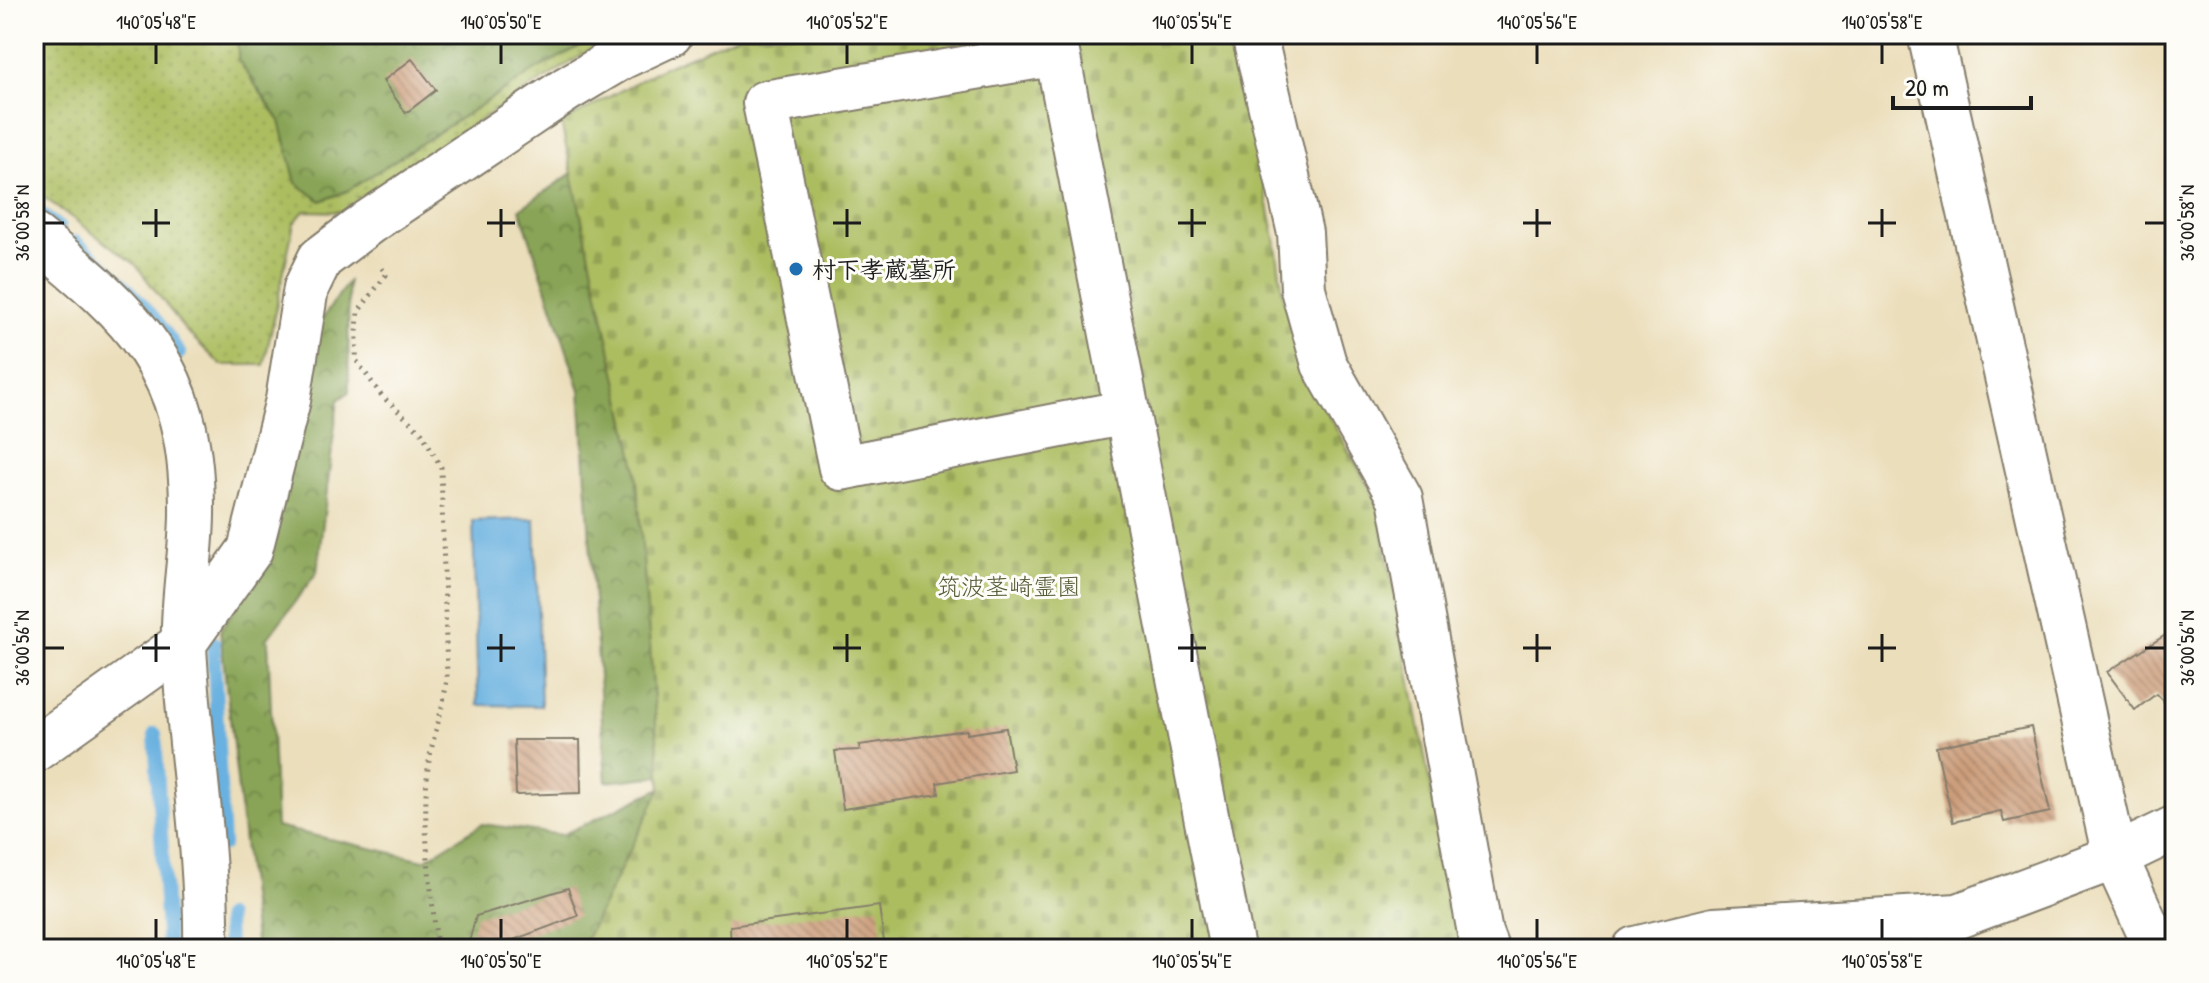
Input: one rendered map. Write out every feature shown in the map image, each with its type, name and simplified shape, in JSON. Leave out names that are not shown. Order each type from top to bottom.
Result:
[{"type":"street","points":[[34,750],[184,643],[250,550],[288,400],[306,288],[320,259],[567,89],[621,57],[670,34]]},
{"type":"street","points":[[1254,34],[1300,233],[1303,289],[1324,364],[1400,498],[1480,933],[1486,949]]},
{"type":"street","points":[[1930,34],[2115,857],[2157,949]]},
{"type":"street","points":[[1127,412],[841,468],[765,103],[1057,53],[1232,949]]},
{"type":"street","points":[[34,236],[107,295],[145,340],[167,376],[189,435],[192,507],[184,643],[206,949]]},
{"type":"street","points":[[1635,949],[1714,930],[1958,916],[2115,857],[2175,828]]},
{"type":"path","points":[[357,231],[386,275],[358,312],[356,360],[382,396],[422,433],[441,467],[447,677],[444,708],[429,766],[425,818],[437,949]]},
{"type":"green space","points":[[34,34],[615,34],[399,172],[345,212],[304,211],[294,223],[264,365],[221,365],[186,331],[135,264],[34,190]]},
{"type":"green space","points":[[238,34],[523,34],[531,40],[603,34],[537,69],[347,191],[321,201],[296,183],[280,121],[238,60]]},
{"type":"green space","name":"筑波茎崎霊園","points":[[741,34],[1232,34],[1275,238],[1283,296],[1300,364],[1377,502],[1461,949],[581,949],[661,788],[636,467],[561,123],[664,67]]},
{"type":"green space","points":[[572,173],[636,467],[660,776],[606,782],[580,390],[520,209]]},
{"type":"green space","points":[[348,282],[349,392],[338,400],[317,572],[268,638],[276,827],[424,860],[482,824],[562,835],[661,788],[581,949],[256,949],[220,630],[268,562],[320,322]]},
{"type":"water","points":[[535,519],[541,706],[478,705],[473,521]]},
{"type":"building","points":[[412,59],[436,90],[406,113],[383,81]]},
{"type":"building","points":[[2175,629],[2175,714],[2156,694],[2135,710],[2107,672]]},
{"type":"building","points":[[2031,727],[2050,812],[2004,822],[2001,811],[1953,822],[1936,747]]},
{"type":"building","points":[[1006,728],[1013,770],[937,783],[939,794],[843,809],[835,751],[860,750],[859,745],[967,730],[967,734]]},
{"type":"building","points":[[514,740],[580,740],[581,793],[516,795]]},
{"type":"building","points":[[568,888],[578,916],[489,949],[467,949],[476,916]]},
{"type":"building","points":[[879,906],[885,949],[731,949],[730,926]]},
{"type":"waterway","points":[[34,209],[59,228]]},
{"type":"waterway","points":[[75,242],[132,293],[179,353]]},
{"type":"waterway","points":[[213,642],[223,845]]},
{"type":"waterway","points":[[155,734],[168,949]]},
{"type":"waterway","points":[[227,917],[228,949]]},
{"type":"place","name":"村下孝蔵墓所","points":[[796,269]]}]
